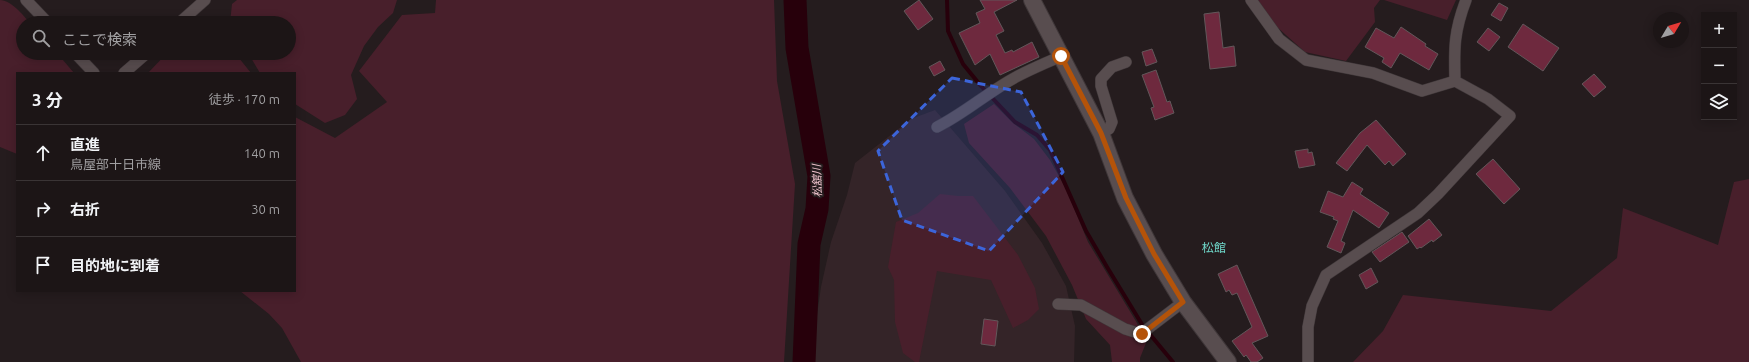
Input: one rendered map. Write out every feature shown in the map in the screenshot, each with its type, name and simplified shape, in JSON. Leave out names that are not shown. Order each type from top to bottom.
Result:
[{"type":"main road","points":[[1032,0],[1101,133],[1126,198],[1154,254],[1183,302],[1228,362]]},
{"type":"street","points":[[26,0],[41,16]]},
{"type":"street","points":[[187,16],[205,0]]},
{"type":"street","points":[[1251,0],[1279,39],[1306,60],[1373,73],[1422,91],[1455,81],[1488,99],[1510,116],[1438,194],[1418,213],[1326,275],[1312,306],[1308,327],[1308,362]]},
{"type":"street","points":[[1455,81],[1454,46],[1458,20],[1466,0]]},
{"type":"street","points":[[937,127],[956,117],[1016,77],[1061,56]]},
{"type":"street","points":[[82,60],[93,72]]},
{"type":"street","points":[[125,72],[139,60]]},
{"type":"street","points":[[1101,133],[1109,129],[1112,122],[1101,86],[1101,79],[1112,67],[1126,62]]},
{"type":"street","points":[[1058,304],[1081,305],[1125,329],[1142,334],[1183,302]]},
{"type":"highlighted area","points":[[952,78],[1021,92],[1063,172],[989,251],[902,220],[878,151]]},
{"type":"shaded area","points":[[0,0],[8,2],[24,16],[16,16],[16,60],[63,60],[73,72],[16,72],[16,154],[0,147]]},
{"type":"shaded area","points":[[237,0],[397,0],[393,13],[378,27],[364,46],[351,75],[357,99],[345,115],[325,123],[296,105],[296,72],[259,72],[252,60],[296,60],[296,16],[231,16],[232,4]]},
{"type":"shaded area","points":[[436,0],[774,0],[777,81],[795,184],[784,362],[301,362],[282,328],[269,314],[241,292],[296,292],[296,118],[335,138],[387,102],[359,71],[402,15],[435,13]]},
{"type":"shaded area","points":[[1257,0],[1380,0],[1374,8],[1375,22],[1346,61],[1305,52],[1277,27]]},
{"type":"shaded area","points":[[1384,0],[1456,0],[1447,20]]},
{"type":"shaded area","points":[[160,60],[241,60],[250,72],[149,72]]},
{"type":"shaded area","points":[[994,104],[1013,123],[1034,139],[1050,160],[1066,189],[1088,242],[1137,323],[1146,343],[1140,358],[1140,362],[1112,362],[1110,345],[1086,319],[1072,285],[1046,236],[1010,188],[969,143],[964,124]]},
{"type":"shaded area","points":[[935,110],[1005,191],[1042,243],[1066,286],[1075,326],[1074,362],[814,362],[816,322],[821,287],[831,242],[847,195],[855,163],[911,119]]},
{"type":"shaded area","points":[[1749,179],[1749,362],[1353,362],[1383,331],[1403,295],[1551,311],[1617,258],[1623,208],[1718,245],[1734,182]]},
{"type":"shaded area","points":[[940,194],[973,196],[1018,255],[1035,288],[1039,309],[1028,320],[1013,328],[991,280],[937,271],[919,362],[915,362],[903,353],[895,322],[894,280],[888,267],[896,222],[918,213]]},
{"type":"building","points":[[919,0],[933,19],[918,30],[904,11]]},
{"type":"building","points":[[980,0],[1017,0],[994,12],[1004,31],[996,35],[1005,53],[1012,50],[1013,52],[1032,42],[1039,57],[1000,75],[990,54],[975,65],[959,33],[980,23],[976,13],[985,9]]},
{"type":"building","points":[[1499,3],[1508,8],[1501,21],[1491,15]]},
{"type":"building","points":[[1219,12],[1223,48],[1234,46],[1236,66],[1210,69],[1204,14]]},
{"type":"building","points":[[1523,24],[1559,48],[1543,71],[1508,47]]},
{"type":"building","points":[[1401,27],[1426,44],[1425,46],[1438,54],[1429,70],[1400,53],[1391,68],[1382,62],[1384,58],[1365,47],[1376,28],[1394,38]]},
{"type":"building","points":[[1488,28],[1500,37],[1489,51],[1477,42]]},
{"type":"building","points":[[1152,49],[1157,62],[1146,66],[1142,52]]},
{"type":"building","points":[[940,61],[945,70],[934,76],[929,67]]},
{"type":"building","points":[[1156,70],[1167,102],[1170,101],[1174,113],[1155,120],[1151,108],[1154,107],[1142,75]]},
{"type":"building","points":[[1594,74],[1606,87],[1594,97],[1582,84]]},
{"type":"building","points":[[1376,120],[1406,154],[1393,166],[1389,161],[1385,165],[1367,145],[1347,171],[1336,163],[1360,133]]},
{"type":"building","points":[[1308,149],[1308,153],[1312,152],[1315,165],[1299,168],[1295,151]]},
{"type":"building","points":[[1493,159],[1520,189],[1504,204],[1476,174]]},
{"type":"building","points":[[1352,182],[1363,189],[1360,194],[1389,213],[1379,228],[1353,210],[1341,241],[1345,243],[1341,253],[1327,247],[1338,221],[1333,219],[1334,217],[1320,212],[1328,191],[1343,197]]},
{"type":"building","points":[[1429,219],[1442,235],[1433,242],[1432,240],[1421,248],[1420,247],[1417,249],[1408,236]]},
{"type":"building","points":[[1402,232],[1409,242],[1380,262],[1372,252]]},
{"type":"building","points":[[1237,265],[1268,336],[1252,343],[1263,358],[1257,362],[1251,362],[1246,355],[1244,357],[1232,341],[1252,327],[1237,293],[1232,295],[1229,290],[1226,292],[1218,274]]},
{"type":"building","points":[[1371,268],[1378,282],[1366,289],[1359,275]]},
{"type":"building","points":[[984,319],[998,321],[995,346],[981,344]]},
{"type":"waterway","name":"松舘川","points":[[795,0],[797,48],[819,176],[817,209],[809,244],[804,362]]},
{"type":"waterway","points":[[947,0],[948,31],[963,64],[981,86],[1015,122],[1037,135],[1050,150],[1086,231],[1143,326],[1173,362]]},
{"type":"district","name":"松館","points":[[1214,248]]},
{"type":"route","points":[[1061,56],[1101,133],[1126,198],[1154,254],[1183,302],[1142,334]]}]
